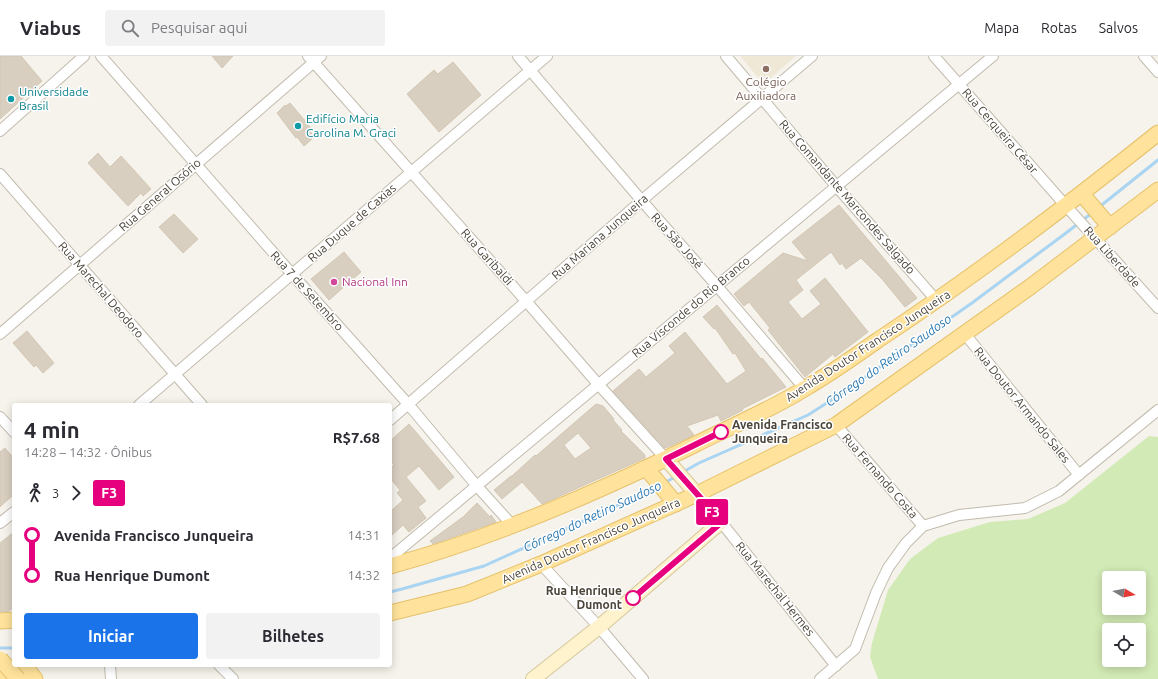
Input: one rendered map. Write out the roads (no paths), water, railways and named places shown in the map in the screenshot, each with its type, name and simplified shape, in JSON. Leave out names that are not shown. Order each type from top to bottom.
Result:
[{"type":"main road","name":"Avenida Doutor Francisco Junqueira","points":[[392,565],[416,559],[513,526],[651,473],[805,389],[937,301],[1069,210],[1158,133]]},
{"type":"main road","name":"Avenida Doutor Francisco Junqueira","points":[[392,613],[467,594],[541,564],[693,490],[836,425],[965,334],[1092,234],[1158,190]]},
{"type":"main road","points":[[1084,197],[1108,223]]},
{"type":"main road","points":[[651,473],[673,500]]},
{"type":"main road","points":[[0,621],[12,620]]},
{"type":"main road","points":[[0,659],[18,679]]},
{"type":"main road","points":[[0,665],[12,664]]},
{"type":"main road","points":[[26,667],[35,679]]},
{"type":"main road","points":[[0,674],[4,679]]},
{"type":"street","points":[[0,131],[84,56]]},
{"type":"street","name":"Rua 7 de Setembro","points":[[100,56],[408,404],[476,485],[513,526]]},
{"type":"street","name":"Rua São José","points":[[518,56],[805,389]]},
{"type":"street","name":"Rua Duque de Caxias","points":[[141,403],[546,56]]},
{"type":"street","name":"Rua Comandante Marcondes Salgado","points":[[726,56],[837,187],[937,301]]},
{"type":"street","name":"Rua Mariana Junqueira","points":[[392,418],[526,301],[812,56]]},
{"type":"street","name":"Rua Cerqueira César","points":[[934,56],[1069,210]]},
{"type":"street","name":"Rua Visconde do Rio Branco","points":[[392,556],[993,56]]},
{"type":"street","points":[[1144,56],[1158,72]]},
{"type":"street","name":"Rua General Osório","points":[[0,334],[196,164],[314,58]]},
{"type":"street","name":"Rua Garibaldi","points":[[314,58],[411,173],[670,463]]},
{"type":"street","name":"Rua Marechal Deodoro","points":[[0,174],[200,403]]},
{"type":"street","name":"Rua Liberdade","points":[[1069,210],[1158,308]]},
{"type":"street","name":"Rua Doutor Armando Sales","points":[[965,334],[1079,475]]},
{"type":"street","points":[[820,679],[855,649],[876,593],[888,568],[906,543],[923,526],[959,515],[1025,508],[1059,491],[1158,410]]},
{"type":"street","points":[[0,417],[12,430]]},
{"type":"street","name":"Rua Fernando Costa","points":[[836,425],[923,526]]},
{"type":"street","name":"Rua Marechal Hermes","points":[[670,463],[722,522],[836,666]]},
{"type":"street","points":[[0,523],[12,514]]},
{"type":"street","points":[[534,679],[599,627],[722,522]]},
{"type":"street","points":[[541,564],[599,627],[643,679]]},
{"type":"street","points":[[110,667],[111,679]]},
{"type":"street","points":[[221,667],[233,679]]},
{"type":"waterway","name":"Córrego do Retiro Saudoso","points":[[1098,208],[1158,160]]},
{"type":"waterway","name":"Córrego do Retiro Saudoso","points":[[683,472],[699,463],[808,415],[841,394],[972,303],[1092,213]]},
{"type":"waterway","name":"Córrego do Retiro Saudoso","points":[[664,483],[677,476]]},
{"type":"waterway","name":"Córrego do Retiro Saudoso","points":[[392,592],[484,566],[656,488]]},
{"type":"waterway","name":"Córrego do Retiro Saudoso","points":[[0,648],[12,648]]},
{"type":"place","name":"Colégio Auxiliadora","points":[[766,69]]},
{"type":"place","name":"Universidade Brasil","points":[[11,99]]},
{"type":"place","name":"Edifício Maria Carolina M. Graci","points":[[298,126]]},
{"type":"place","name":"Nacional Inn","points":[[334,282]]},
{"type":"place","name":"Avenida Francisco Junqueira","points":[[721,432]]},
{"type":"place","name":"Rua Henrique Dumont","points":[[633,598]]}]
